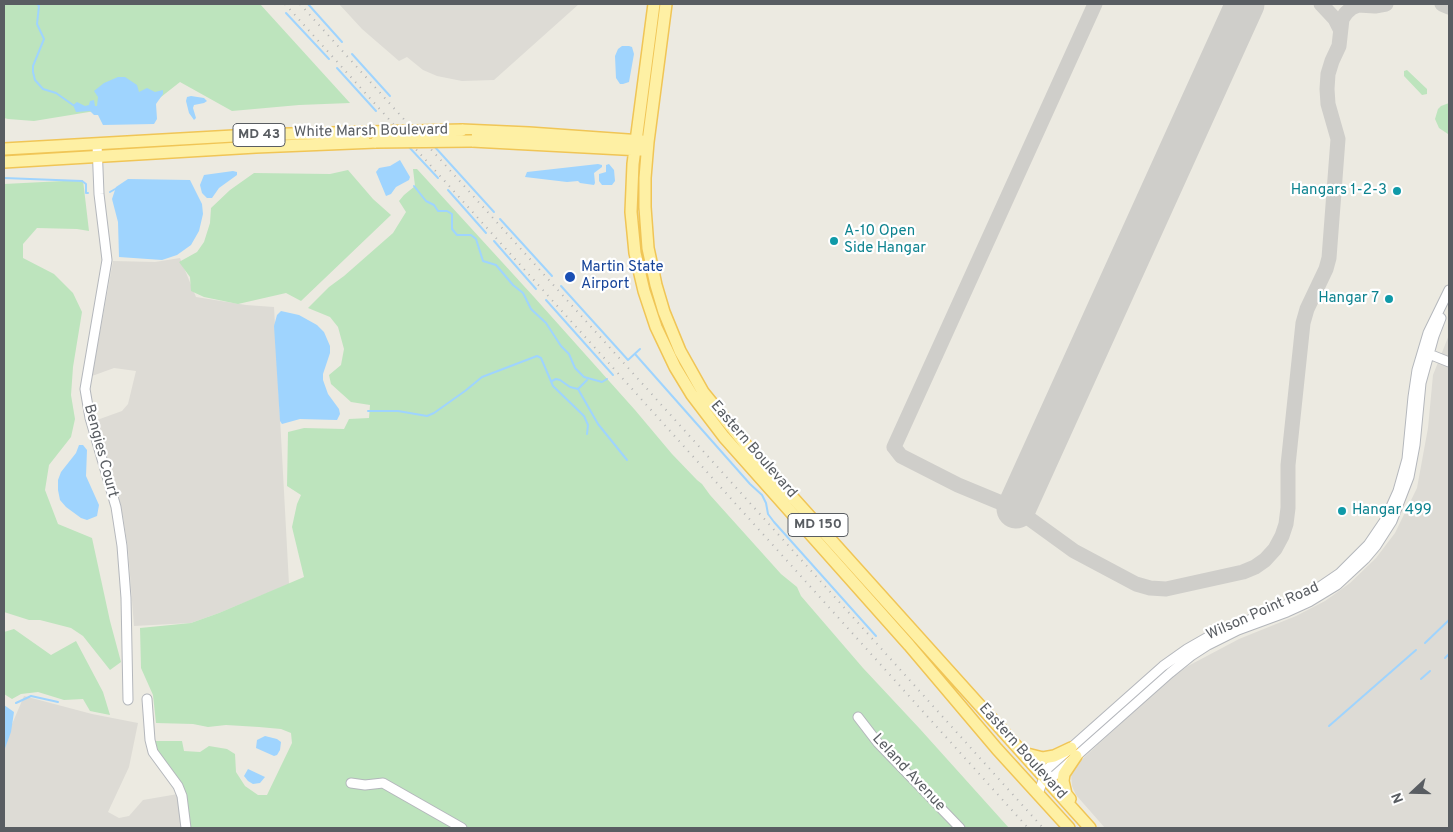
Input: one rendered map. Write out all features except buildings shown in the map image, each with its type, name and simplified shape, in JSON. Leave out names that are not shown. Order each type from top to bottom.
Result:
[{"type":"main road","name":"Eastern Boulevard","points":[[654,4],[639,111],[631,195],[634,240],[644,290],[656,327],[675,367],[685,384],[724,437],[1069,828]]},
{"type":"main road","name":"Eastern Boulevard","points":[[666,4],[648,146],[645,207],[651,263],[666,318],[680,351],[713,405],[750,450],[1090,828]]},
{"type":"main road","points":[[582,136],[591,133],[621,132],[629,128],[639,111]]},
{"type":"main road","name":"White Marsh Boulevard","points":[[4,149],[251,135],[462,130],[582,136],[635,145]]},
{"type":"main road","name":"White Marsh Boulevard","points":[[4,162],[376,142],[472,141],[559,145],[648,146]]},
{"type":"main road","points":[[559,145],[568,150],[614,152],[620,154],[625,163],[627,186],[631,195]]},
{"type":"main road","points":[[909,645],[925,657],[1033,774],[1044,777]]},
{"type":"main road","points":[[1023,752],[1043,758],[1073,752]]},
{"type":"main road","points":[[1073,752],[1064,774],[1063,786],[1066,794],[1090,828]]},
{"type":"street","name":"Bengies Court","points":[[97,144],[99,194],[107,260],[85,389],[89,413],[116,507],[122,546],[126,598],[128,700]]},
{"type":"street","name":"Wilson Point Road","points":[[1038,794],[1047,769],[1073,752],[1169,667],[1238,630],[1287,612],[1324,594],[1349,574],[1376,546],[1398,508],[1410,477],[1428,333],[1449,290]]},
{"type":"street","name":"Wilson Point Road","points":[[1426,352],[1449,302]]},
{"type":"street","points":[[1426,352],[1449,362]]},
{"type":"street","points":[[147,699],[149,734],[153,752],[178,786],[182,796],[186,828]]},
{"type":"street","name":"Leland Avenue","points":[[858,717],[878,743],[960,828]]},
{"type":"street","points":[[351,783],[365,785],[383,783],[462,828]]},
{"type":"shaded area","points":[[339,4],[579,4],[494,80],[462,81],[437,76],[423,70],[407,57],[399,61],[362,29]]},
{"type":"shaded area","points":[[180,258],[196,297],[246,305],[274,307],[289,584],[191,623],[134,626],[128,549],[123,517],[97,420],[122,411],[128,404],[136,371],[114,368],[92,376],[113,261],[155,262]]},
{"type":"shaded area","points":[[1449,335],[1449,828],[1105,828],[1076,795],[1072,786],[1071,774],[1078,763],[1168,680],[1188,666],[1239,639],[1296,616],[1325,601],[1350,583],[1376,558],[1395,533],[1417,488],[1428,428],[1433,375]]},
{"type":"shaded area","points":[[24,696],[92,714],[138,723],[129,767],[108,812],[119,818],[129,816],[143,800],[178,794],[181,828],[4,828],[4,743]]},
{"type":"green space","points":[[4,4],[260,4],[350,103],[232,111],[180,82],[147,108],[95,111],[34,121],[4,118]]},
{"type":"green space","points":[[1407,70],[1427,89],[1427,94],[1422,95],[1404,76],[1404,71]]},
{"type":"green space","points":[[1449,103],[1448,134],[1439,128],[1435,119],[1438,109]]},
{"type":"green space","points":[[413,169],[417,169],[534,297],[781,574],[797,587],[801,596],[863,668],[1009,828],[187,828],[183,794],[157,751],[154,741],[182,741],[184,751],[200,752],[209,746],[227,749],[235,754],[236,772],[245,786],[258,795],[267,795],[292,743],[291,733],[281,729],[259,727],[226,725],[208,727],[193,724],[156,723],[153,695],[141,668],[140,628],[191,623],[304,577],[292,527],[301,495],[287,486],[288,432],[304,428],[344,429],[349,419],[369,418],[370,405],[351,402],[331,384],[329,375],[341,365],[344,349],[338,327],[330,317],[308,308],[329,287],[393,233],[406,212],[399,201],[415,186]]},
{"type":"green space","points":[[348,170],[373,199],[391,215],[301,301],[286,293],[238,304],[204,297],[191,291],[190,277],[179,262],[197,252],[204,242],[210,223],[211,208],[230,190],[254,173],[330,174]]},
{"type":"green space","points":[[83,180],[89,231],[37,228],[23,244],[23,258],[54,274],[73,293],[82,312],[73,367],[71,395],[75,419],[71,437],[49,465],[45,490],[58,524],[92,538],[121,662],[110,670],[83,636],[71,628],[40,620],[29,620],[4,612],[4,184]]},
{"type":"green space","points":[[14,629],[51,655],[76,641],[103,692],[110,715],[90,711],[83,699],[64,700],[38,692],[21,694],[12,699],[4,694],[4,632]]},
{"type":"water","points":[[622,46],[632,47],[634,54],[629,82],[620,84],[616,78],[615,56],[618,49]]},
{"type":"water","points":[[118,77],[125,77],[137,85],[139,92],[147,88],[155,92],[163,90],[163,94],[156,104],[157,119],[154,124],[103,125],[98,115],[94,115],[90,111],[76,112],[73,105],[77,102],[85,106],[94,100],[95,106],[97,106],[98,97],[94,91],[104,83]]},
{"type":"water","points":[[187,97],[204,98],[207,101],[194,105],[196,118],[194,120],[189,113],[186,101]]},
{"type":"water","points":[[400,160],[410,177],[409,180],[396,187],[391,194],[386,196],[376,172],[379,168],[390,166]]},
{"type":"water","points":[[609,164],[614,170],[615,181],[612,185],[602,185],[599,181],[599,174],[606,172],[606,165]]},
{"type":"water","points":[[602,165],[602,167],[594,173],[594,185],[578,181],[567,182],[525,177],[527,172]]},
{"type":"water","points":[[237,172],[237,175],[219,188],[212,198],[207,198],[202,193],[200,185],[204,175]]},
{"type":"water","points":[[128,179],[190,180],[202,204],[203,214],[199,231],[191,245],[177,255],[162,260],[119,257],[118,222],[112,199],[116,187]]},
{"type":"water","points":[[281,311],[299,315],[317,325],[324,332],[330,346],[330,353],[323,374],[323,380],[328,394],[339,409],[340,414],[337,420],[300,419],[282,424],[280,421],[274,326],[277,315]]},
{"type":"water","points":[[79,445],[83,445],[87,450],[86,476],[99,505],[97,516],[87,520],[66,507],[60,500],[58,490],[58,480],[61,472],[76,453]]},
{"type":"water","points":[[4,705],[14,712],[11,732],[4,751]]},
{"type":"water","points":[[265,736],[281,742],[277,755],[274,756],[256,748],[257,740]]},
{"type":"water","points":[[248,769],[265,777],[260,783],[253,784],[244,776]]},
{"type":"waterway","points":[[37,4],[39,6],[37,24],[44,39],[33,66],[35,80],[43,89],[56,93],[73,105]]},
{"type":"waterway","points":[[308,4],[342,42]]},
{"type":"waterway","points":[[286,13],[329,59]]},
{"type":"waterway","points":[[352,54],[390,96]]},
{"type":"waterway","points":[[337,68],[376,111]]},
{"type":"waterway","points":[[408,146],[438,178]]},
{"type":"waterway","points":[[434,146],[494,212]]},
{"type":"waterway","points":[[4,178],[82,181],[86,184],[86,193],[88,193]]},
{"type":"waterway","points":[[414,186],[426,201],[434,205],[438,211],[447,211],[452,214],[452,229],[457,235],[471,235],[476,239],[483,261],[496,265],[513,285],[523,293],[531,309],[546,323],[561,346],[569,354],[575,368],[584,377],[602,382],[607,379]]},
{"type":"waterway","points":[[110,192],[117,188]]},
{"type":"waterway","points":[[448,190],[486,233]]},
{"type":"waterway","points":[[500,219],[552,276]]},
{"type":"waterway","points":[[494,241],[536,289]]},
{"type":"waterway","points":[[561,286],[628,360],[640,349]]},
{"type":"waterway","points":[[546,300],[613,375]]},
{"type":"waterway","points":[[635,354],[750,484],[762,495],[768,514],[774,522],[876,636]]},
{"type":"waterway","points":[[368,411],[398,411],[427,416],[434,413],[482,377],[537,356],[541,358],[553,386],[584,416],[588,425],[587,434]]},
{"type":"waterway","points":[[552,381],[560,380],[570,387],[578,389]]},
{"type":"waterway","points":[[578,389],[587,380]]},
{"type":"waterway","points":[[578,389],[598,424],[627,460]]},
{"type":"waterway","points":[[1425,643],[1449,620]]},
{"type":"waterway","points":[[1329,726],[1416,650]]},
{"type":"waterway","points":[[1445,658],[1449,654]]},
{"type":"waterway","points":[[1421,679],[1430,671]]},
{"type":"waterway","points":[[16,703],[31,696],[58,702]]},
{"type":"taxiway","points":[[1095,4],[894,447],[901,456],[958,485],[1016,509],[1074,551],[1136,584],[1150,588],[1166,589],[1243,572],[1255,567],[1275,549],[1286,524],[1288,465],[1303,323],[1329,258],[1338,139],[1328,104],[1328,74],[1339,46],[1342,19],[1356,4]]},
{"type":"taxiway","points":[[1321,4],[1335,19],[1340,29]]},
{"type":"taxiway","points":[[1351,8],[1358,5],[1375,6],[1386,4]]},
{"type":"taxiway","points":[[1442,4],[1449,7]]},
{"type":"runway","points":[[1016,509],[1245,4]]},
{"type":"railway","points":[[285,4],[1028,828]]},
{"type":"railway","points":[[300,4],[1043,828]]},
{"type":"place","name":"Hangars 1-2-3","points":[[1397,191]]},
{"type":"place","name":"A-10 Open Side Hangar","points":[[834,241]]},
{"type":"place","name":"Martin State Airport","points":[[570,277]]},
{"type":"place","name":"Hangar 7","points":[[1389,299]]},
{"type":"place","name":"Hangar 499","points":[[1342,511]]}]
